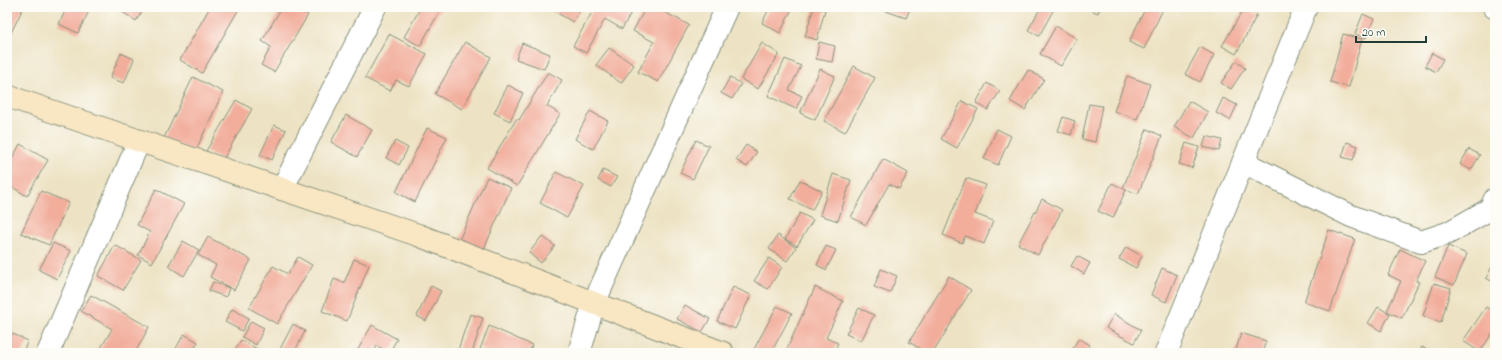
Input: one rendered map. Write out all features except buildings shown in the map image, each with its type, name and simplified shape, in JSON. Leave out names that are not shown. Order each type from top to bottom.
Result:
[{"type":"street","points":[[282,189],[375,7]]},
{"type":"street","points":[[579,353],[594,303],[726,7]]},
{"type":"street","points":[[1166,353],[1306,7]]},
{"type":"street","points":[[7,96],[418,235],[723,353]]},
{"type":"street","points":[[48,353],[139,141]]},
{"type":"street","points":[[1243,162],[1351,216],[1421,242],[1448,233],[1490,209],[1495,199]]}]
